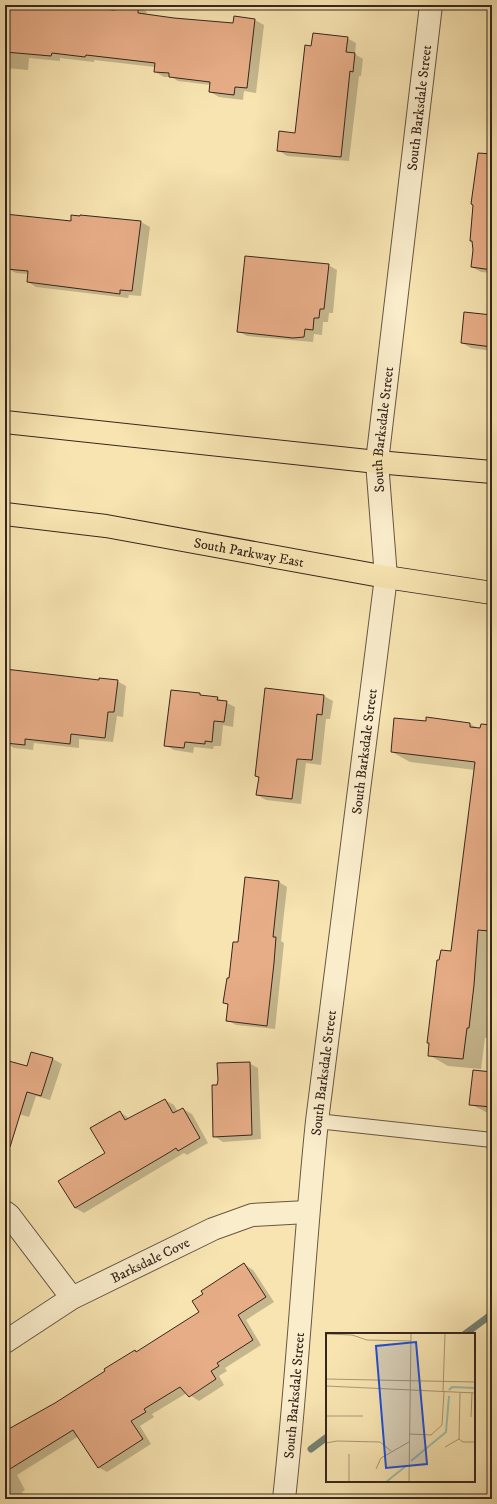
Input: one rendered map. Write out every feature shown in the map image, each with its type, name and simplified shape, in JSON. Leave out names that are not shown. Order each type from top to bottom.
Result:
[{"type":"main road","points":[[5,422],[377,462],[492,472]]},
{"type":"main road","name":"South Parkway East","points":[[5,514],[106,526],[386,577],[492,593]]},
{"type":"street","name":"South Barksdale Street","points":[[284,1499],[290,1443],[307,1212],[317,1121],[386,577],[377,462],[431,5]]},
{"type":"street","points":[[5,1212],[9,1215],[72,1298]]},
{"type":"street","name":"Barksdale Cove","points":[[5,1342],[72,1298],[213,1229],[252,1215],[307,1212]]},
{"type":"lane","points":[[317,1121],[492,1140]]},
{"type":"building","points":[[5,5],[77,5],[76,7],[115,10],[115,5],[138,5],[138,13],[174,18],[233,23],[234,16],[255,19],[247,88],[235,87],[234,95],[209,92],[210,82],[169,77],[169,73],[154,72],[155,63],[86,55],[85,57],[52,53],[51,56],[5,52]]},
{"type":"building","points":[[313,33],[348,37],[346,52],[355,53],[353,72],[350,71],[341,157],[277,151],[279,131],[295,133],[305,45],[311,46]]},
{"type":"building","points":[[478,153],[492,154],[492,270],[471,267],[473,250],[472,241],[470,241],[473,205],[471,204]]},
{"type":"building","points":[[5,214],[71,221],[71,215],[80,215],[141,221],[132,291],[120,290],[120,294],[27,282],[28,271],[6,269],[8,256],[5,256]]},
{"type":"building","points":[[245,256],[329,264],[324,309],[320,309],[319,318],[314,318],[313,330],[305,329],[304,337],[293,338],[237,332]]},
{"type":"building","points":[[464,312],[492,315],[492,347],[461,343]]},
{"type":"building","points":[[5,669],[99,680],[99,678],[118,680],[114,712],[108,712],[105,738],[71,734],[70,744],[25,739],[25,745],[5,743]]},
{"type":"building","points":[[265,688],[324,695],[322,715],[317,714],[312,760],[297,759],[292,799],[256,795],[259,777],[255,776]]},
{"type":"building","points":[[171,690],[200,693],[200,695],[218,697],[217,700],[227,701],[224,722],[214,721],[212,742],[205,741],[205,744],[185,742],[184,748],[164,746]]},
{"type":"building","points":[[426,717],[470,723],[470,727],[480,728],[481,724],[492,725],[492,923],[490,931],[478,930],[469,1028],[467,1028],[463,1059],[428,1056],[429,1043],[427,1043],[437,960],[439,960],[441,950],[451,951],[475,762],[391,752],[394,718],[426,721]]},
{"type":"building","points":[[245,877],[279,881],[273,937],[276,937],[274,963],[267,1026],[226,1021],[228,1004],[223,1003],[227,978],[229,978],[233,942],[238,942]]},
{"type":"building","points":[[31,1052],[53,1058],[41,1096],[27,1092],[10,1147],[5,1146],[5,1060],[27,1066]]},
{"type":"building","points":[[250,1062],[252,1135],[213,1137],[212,1085],[217,1085],[217,1063]]},
{"type":"building","points":[[473,1070],[492,1072],[492,1107],[469,1105]]},
{"type":"building","points":[[165,1099],[173,1113],[183,1108],[200,1138],[178,1151],[176,1148],[75,1208],[58,1181],[105,1153],[90,1128],[120,1111],[125,1120]]},
{"type":"building","points":[[244,1263],[266,1297],[238,1315],[253,1340],[217,1363],[219,1366],[211,1371],[216,1379],[189,1397],[180,1387],[144,1409],[146,1412],[131,1421],[143,1439],[98,1468],[73,1430],[5,1472],[5,1431],[55,1403],[105,1371],[104,1369],[135,1350],[136,1352],[199,1312],[192,1301],[203,1294],[201,1291]]},
{"type":"waterway","points":[[466,1333],[492,1314]]},
{"type":"waterway","points":[[311,1449],[326,1438]]}]
